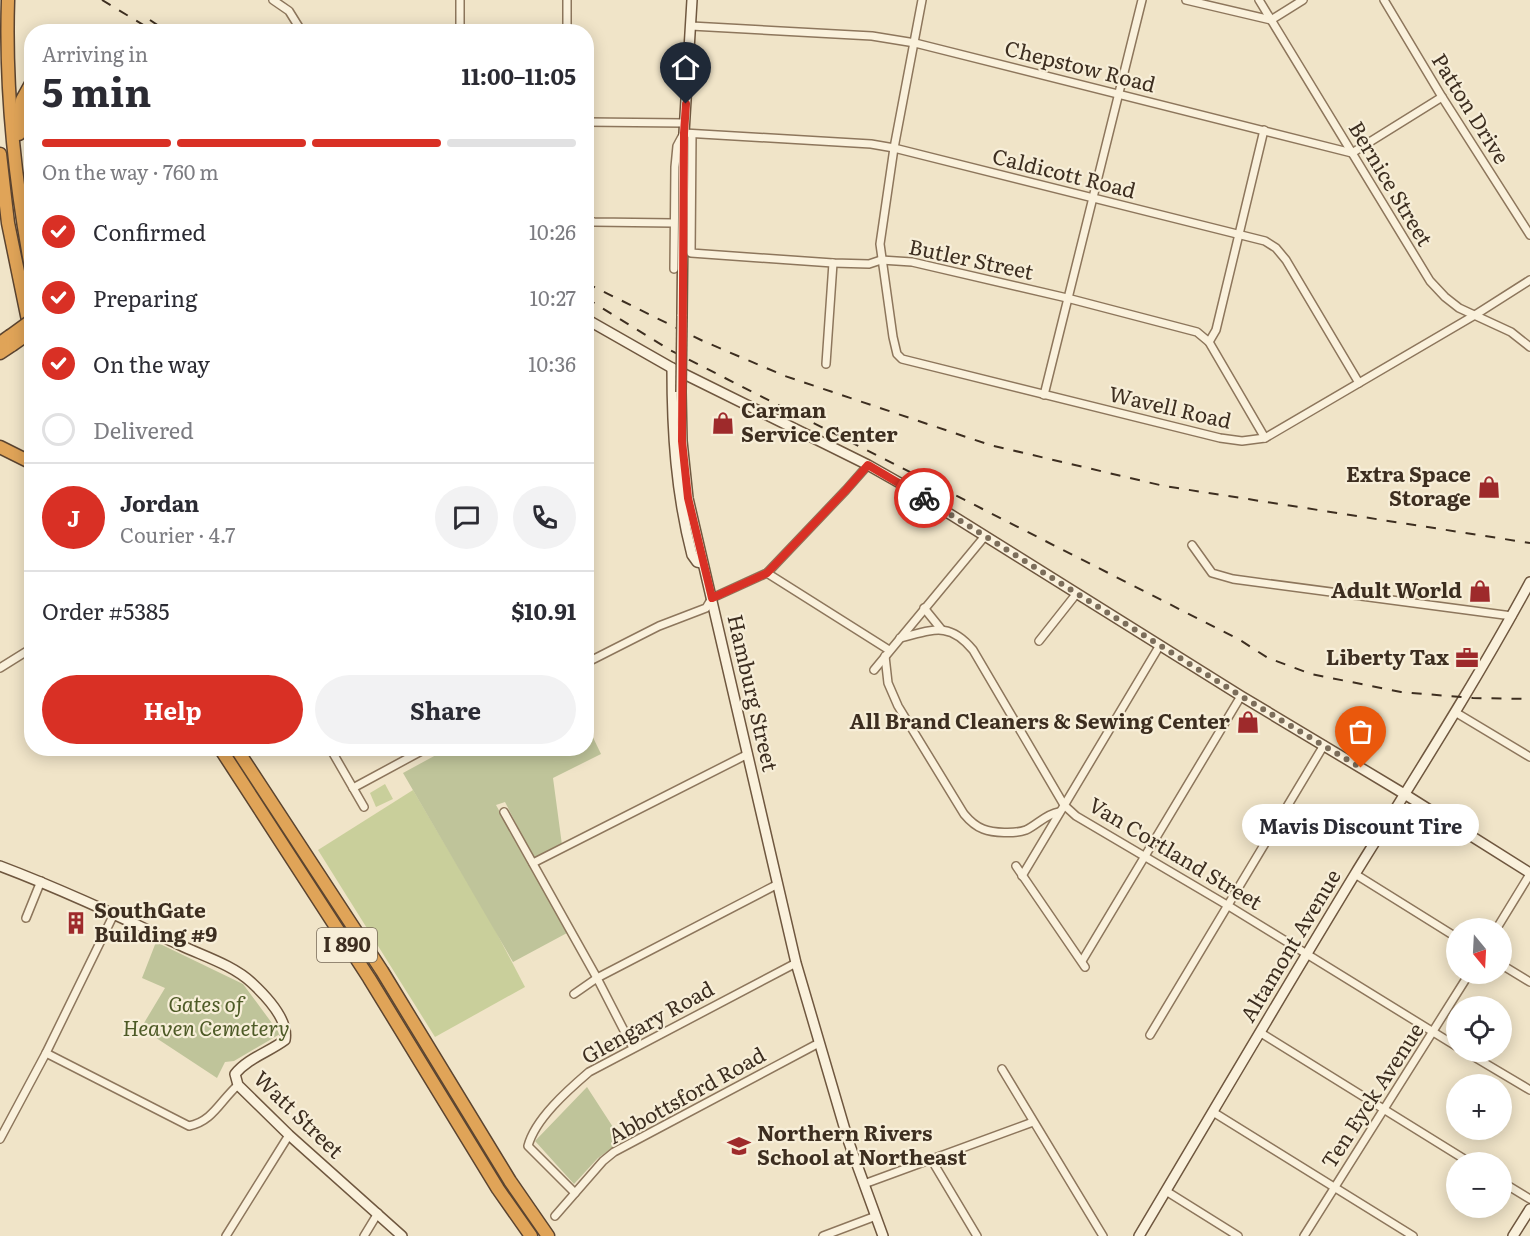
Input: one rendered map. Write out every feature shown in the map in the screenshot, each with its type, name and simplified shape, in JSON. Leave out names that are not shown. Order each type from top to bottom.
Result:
[{"type":"highway","points":[[8,0],[9,88],[18,190],[24,226]]},
{"type":"highway","points":[[18,190],[20,110],[24,96]]},
{"type":"highway","points":[[0,154],[12,243],[24,299]]},
{"type":"highway","points":[[0,353],[7,341],[24,327]]},
{"type":"highway","points":[[7,341],[24,334]]},
{"type":"highway","points":[[0,447],[24,459]]},
{"type":"highway","name":"I 890","points":[[225,756],[364,971],[498,1189],[531,1236]]},
{"type":"highway","name":"I 890","points":[[241,756],[382,971],[510,1181],[548,1236]]},
{"type":"main road","name":"Hamburg Street","points":[[692,0],[681,392],[682,441],[688,498],[796,963],[819,1043],[883,1236]]},
{"type":"main road","points":[[594,324],[672,368],[868,465],[1530,873]]},
{"type":"main road","points":[[672,368],[673,443],[680,496],[692,555],[696,562],[702,563]]},
{"type":"main road","name":"Altamont Avenue","points":[[1139,1236],[1355,874],[1406,795],[1530,582]]},
{"type":"main road","name":"Watt Street","points":[[0,866],[41,881],[114,914],[233,970],[251,982],[272,1006],[286,1033],[285,1040],[243,1065],[235,1074],[238,1085],[289,1135],[402,1236]]},
{"type":"main road","points":[[1514,1236],[1530,1209]]},
{"type":"main road","points":[[1520,1236],[1530,1219]]},
{"type":"street","points":[[273,0],[290,11],[297,24]]},
{"type":"street","points":[[460,0],[460,24]]},
{"type":"street","points":[[567,0],[567,24]]},
{"type":"street","points":[[881,260],[880,244],[894,148],[922,0]]},
{"type":"street","points":[[1044,394],[1142,0]]},
{"type":"street","points":[[1186,0],[1271,20],[1303,0]]},
{"type":"street","name":"Bernice Street","points":[[1259,0],[1430,281],[1445,297],[1475,315],[1511,332],[1530,347]]},
{"type":"street","name":"Patton Drive","points":[[1384,0],[1442,97],[1530,235]]},
{"type":"street","name":"Chepstow Road","points":[[691,26],[872,36],[915,43],[1352,153]]},
{"type":"street","points":[[1352,153],[1442,97]]},
{"type":"street","name":"Caldicott Road","points":[[594,123],[871,144],[894,148],[1265,241],[1276,248],[1286,260],[1359,383]]},
{"type":"street","points":[[674,269],[677,146],[687,130]]},
{"type":"street","name":"Butler Street","points":[[687,130],[691,253],[833,263],[869,264],[881,260],[912,262],[1067,298],[1197,332],[1209,342]]},
{"type":"street","points":[[1264,130],[1216,330],[1209,342],[1265,438]]},
{"type":"street","points":[[594,222],[674,223]]},
{"type":"street","name":"Wavell Road","points":[[881,260],[894,345],[897,354],[902,358],[1220,438],[1242,441],[1265,438],[1475,315],[1530,280]]},
{"type":"street","points":[[826,364],[833,263]]},
{"type":"street","points":[[594,659],[640,635],[706,608],[712,598],[767,573],[868,465]]},
{"type":"street","points":[[874,670],[985,536]]},
{"type":"street","points":[[1192,545],[1212,573],[1233,579],[1512,616]]},
{"type":"street","points":[[767,573],[887,653]]},
{"type":"street","points":[[1039,640],[1077,593]]},
{"type":"street","name":"Van Cortland Street","points":[[924,608],[941,630],[961,636],[973,650],[1064,805],[1076,816],[1227,905],[1446,1040]]},
{"type":"street","points":[[900,638],[941,630]]},
{"type":"street","points":[[1022,876],[1160,645]]},
{"type":"street","points":[[0,668],[24,653]]},
{"type":"street","points":[[887,653],[888,683],[898,706],[971,822],[984,830],[1014,832],[1025,830],[1053,813],[1059,812]]},
{"type":"street","points":[[1016,866],[1083,964],[1241,696]]},
{"type":"street","points":[[1455,712],[1530,757]]},
{"type":"street","points":[[1150,1035],[1324,745]]},
{"type":"street","points":[[533,863],[748,754]]},
{"type":"street","points":[[335,756],[364,807]]},
{"type":"street","points":[[353,788],[412,756]]},
{"type":"street","points":[[504,812],[597,978],[633,1048]]},
{"type":"street","points":[[1503,918],[1530,873]]},
{"type":"street","points":[[1355,874],[1446,931]]},
{"type":"street","points":[[26,918],[41,881]]},
{"type":"street","points":[[574,994],[597,978],[778,885]]},
{"type":"street","points":[[0,1139],[46,1053],[114,914]]},
{"type":"street","name":"Glengary Road","points":[[575,1193],[528,1146],[532,1133],[572,1087],[590,1072],[633,1048],[796,963]]},
{"type":"street","points":[[1512,971],[1530,982]]},
{"type":"street","name":"Ten Eyck Avenue","points":[[1304,1236],[1463,984]]},
{"type":"street","points":[[1260,1033],[1452,1152]]},
{"type":"street","name":"Abbottsford Road","points":[[555,1216],[603,1161],[614,1152],[819,1043]]},
{"type":"street","points":[[46,1053],[189,1126],[207,1120],[225,1096],[238,1085]]},
{"type":"street","points":[[1483,1062],[1530,1090]]},
{"type":"street","points":[[1002,1070],[1103,1236]]},
{"type":"street","points":[[1213,1112],[1413,1236]]},
{"type":"street","points":[[864,1184],[1033,1122]]},
{"type":"street","points":[[226,1236],[289,1135]]},
{"type":"street","points":[[931,1159],[977,1236]]},
{"type":"street","points":[[1512,1188],[1530,1199]]},
{"type":"street","points":[[1166,1191],[1238,1236]]},
{"type":"street","points":[[364,1236],[378,1214]]},
{"type":"street","points":[[823,1236],[876,1216]]},
{"type":"green space","points":[[594,740],[601,754],[553,778],[562,845],[534,859],[505,802],[496,805],[567,933],[513,962],[403,773],[434,756],[594,756]]},
{"type":"green space","points":[[385,784],[393,799],[376,807],[370,793]]},
{"type":"green space","points":[[413,790],[493,926],[525,987],[435,1037],[318,850]]},
{"type":"green space","name":"Gates of Heaven Cemetery","points":[[156,942],[243,984],[280,1034],[234,1061],[225,1062],[217,1078],[141,1028],[165,988],[142,978]]},
{"type":"green space","points":[[587,1087],[622,1141],[598,1158],[574,1184],[535,1141]]},
{"type":"railway","points":[[102,0],[142,24]]},
{"type":"railway","points":[[150,20],[156,24]]},
{"type":"railway","points":[[594,287],[703,341],[785,376],[990,445],[1164,486],[1530,543]]},
{"type":"railway","points":[[594,303],[670,350],[1240,640],[1268,658],[1311,674],[1401,692],[1473,698],[1530,699]]},
{"type":"way so far","points":[[924,498],[1241,696],[1361,768]]},
{"type":"place","name":"Carman Service Center","points":[[723,423]]},
{"type":"place","name":"Extra Space Storage","points":[[1489,487]]},
{"type":"place","name":"Adult World","points":[[1480,591]]},
{"type":"place","name":"Liberty Tax","points":[[1467,658]]},
{"type":"place","name":"All Brand Cleaners & Sewing Center","points":[[1248,722]]},
{"type":"place","name":"Mavis Discount Tire","points":[[1361,768]]},
{"type":"place","name":"SouthGate Building #9","points":[[76,923]]},
{"type":"place","name":"Northern Rivers School at Northeast","points":[[739,1146]]},
{"type":"route","points":[[686,104],[682,441],[688,498],[712,598],[767,573],[868,465],[924,498]]}]
